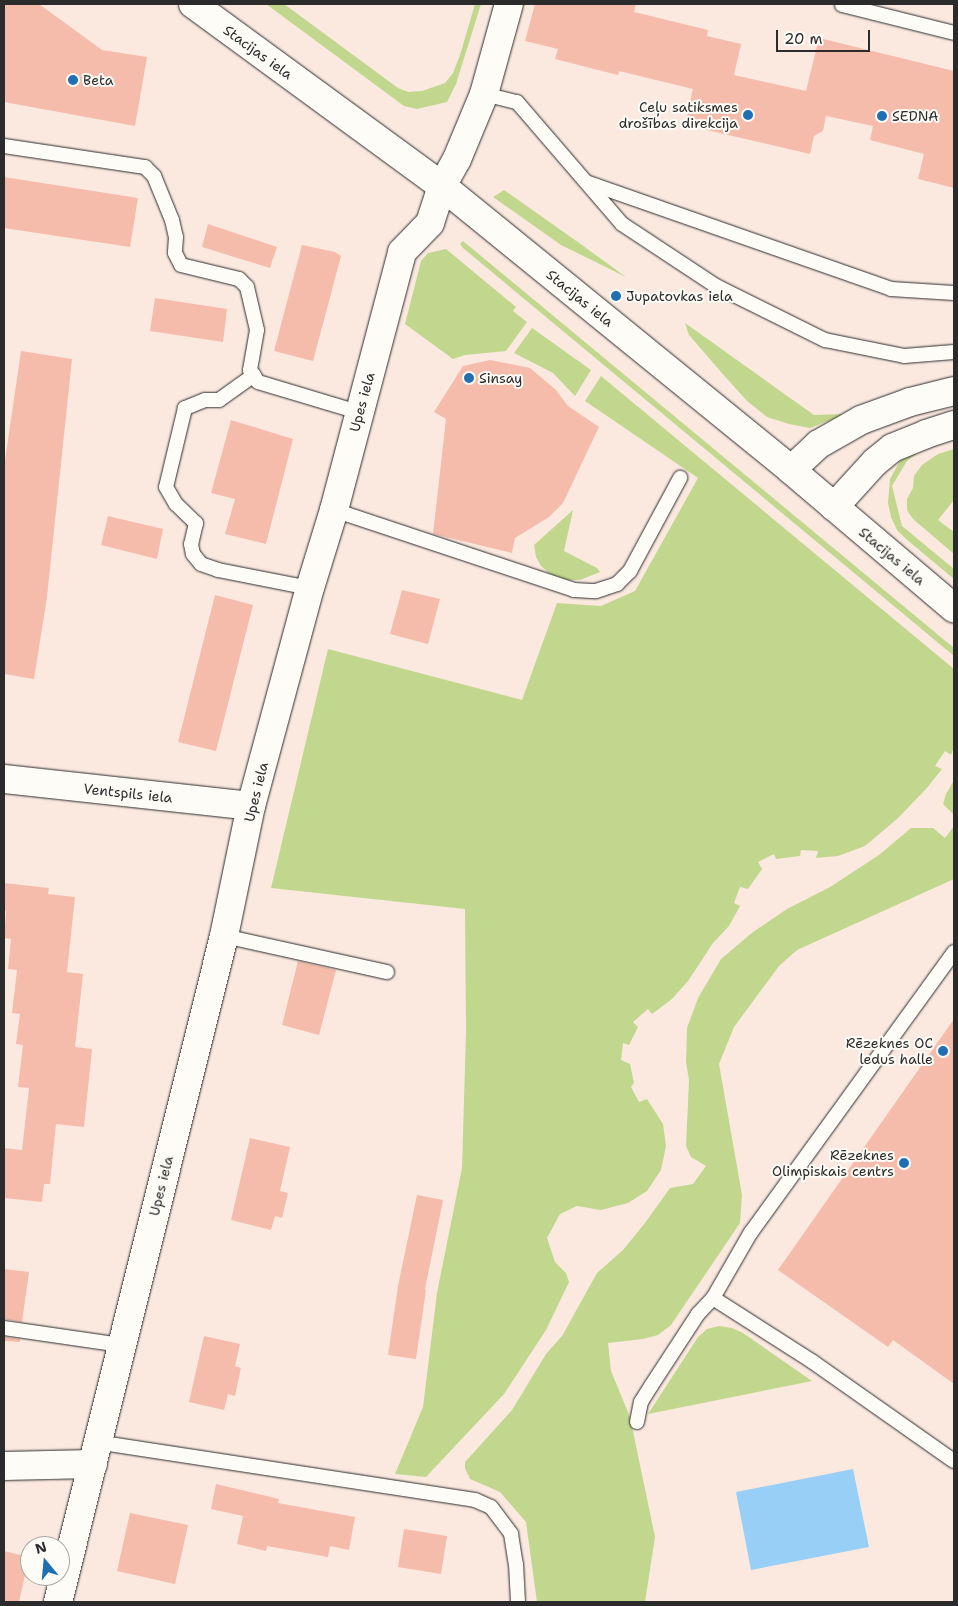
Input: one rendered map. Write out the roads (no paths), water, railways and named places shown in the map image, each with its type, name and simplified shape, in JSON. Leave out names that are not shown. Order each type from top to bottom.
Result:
[{"type":"street","name":"Stacijas iela","points":[[193,4],[442,186],[791,470],[954,608]]},
{"type":"street","name":"Upes iela","points":[[58,1602],[224,936],[251,806],[310,588],[334,510],[358,412],[402,252],[430,223],[442,186],[457,159],[484,94],[509,4]]},
{"type":"street","points":[[791,470],[818,444],[861,420],[910,402],[954,391]]},
{"type":"street","points":[[834,507],[875,462],[915,427],[954,414]]},
{"type":"street","points":[[892,448],[954,425]]},
{"type":"street","name":"Ventspils iela","points":[[4,779],[251,806]]},
{"type":"street","points":[[4,1466],[95,1453]]},
{"type":"lane","points":[[842,5],[954,34]]},
{"type":"lane","points":[[484,94],[518,102],[622,224],[716,286],[825,340],[904,356],[954,352]]},
{"type":"lane","points":[[4,146],[145,167],[154,176],[172,220],[176,237],[175,254],[181,265],[239,280],[247,287],[252,316],[258,330],[250,370],[258,382],[358,412]]},
{"type":"lane","points":[[586,182],[891,290],[954,293]]},
{"type":"lane","points":[[254,375],[219,400],[205,400],[185,408],[166,488],[176,504],[196,523],[191,544],[193,554],[201,564],[218,570],[310,588]]},
{"type":"lane","points":[[334,510],[574,590],[596,591],[617,584],[630,571],[680,478]]},
{"type":"lane","points":[[224,936],[388,972]]},
{"type":"lane","points":[[637,1422],[640,1402],[698,1314],[713,1298],[751,1232],[954,952]]},
{"type":"lane","points":[[713,1298],[813,1362],[954,1461]]},
{"type":"lane","points":[[4,1328],[121,1345]]},
{"type":"lane","points":[[95,1453],[475,1500],[491,1507],[511,1534],[518,1602]]},
{"type":"water","points":[[853,1469],[869,1547],[751,1570],[736,1492]]},
{"type":"place","name":"Beta","points":[[73,80]]},
{"type":"place","name":"Ceļu satiksmes drošības direkcija","points":[[748,115]]},
{"type":"place","name":"SEDNA","points":[[882,116]]},
{"type":"place","name":"Jupatovkas iela","points":[[616,296]]},
{"type":"place","name":"Sinsay","points":[[469,378]]},
{"type":"place","name":"Rēzeknes OC ledus halle","points":[[943,1051]]},
{"type":"place","name":"Rēzeknes Olimpiskais centrs","points":[[904,1163]]}]
